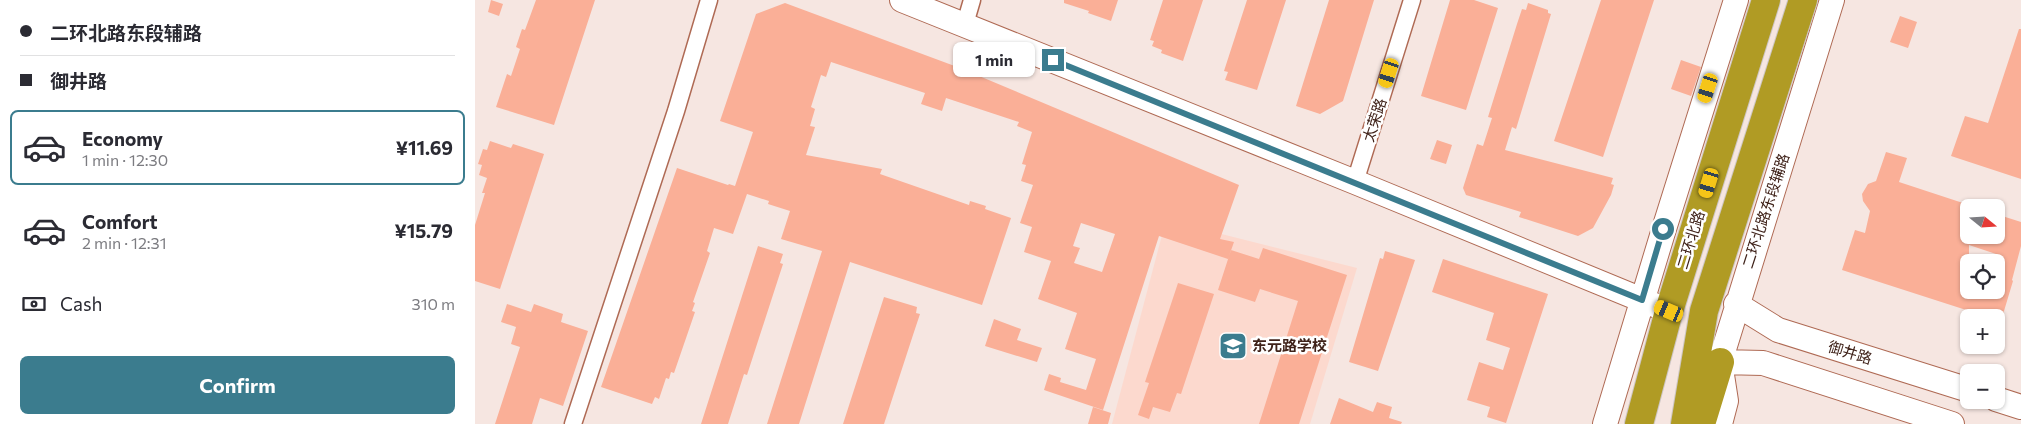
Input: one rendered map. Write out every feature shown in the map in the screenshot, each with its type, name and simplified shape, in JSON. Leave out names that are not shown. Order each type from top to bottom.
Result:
[{"type":"highway","name":"二环北路","points":[[1639,424],[1669,311],[1766,0]]},
{"type":"highway","points":[[1673,424],[1704,311],[1803,0]]},
{"type":"highway","points":[[1685,424],[1704,311]]},
{"type":"highway","points":[[1701,424],[1720,362]]},
{"type":"street","points":[[573,424],[676,111],[709,0]]},
{"type":"street","points":[[902,0],[1355,182],[1669,311]]},
{"type":"street","points":[[965,24],[972,0]]},
{"type":"street","name":"太荣路","points":[[1355,182],[1412,0]]},
{"type":"street","points":[[1605,424],[1736,0]]},
{"type":"street","name":"二环北路东段辅路","points":[[1720,424],[1726,401],[1720,362],[1736,304],[1833,0]]},
{"type":"street","name":"御井路","points":[[1736,304],[1778,330],[1960,387]]},
{"type":"street","points":[[1720,362],[1763,363],[1952,424]]},
{"type":"street","points":[[2005,402],[2021,406]]},
{"type":"shaded area","name":"东元路学校","points":[[1166,220],[1357,268],[1310,424],[1112,424]]},
{"type":"building","points":[[491,0],[503,4],[499,16],[488,12]]},
{"type":"building","points":[[536,0],[595,0],[554,125],[496,107],[507,74],[511,76],[520,49],[516,47],[522,29],[525,30]]},
{"type":"building","points":[[1064,0],[1118,0],[1111,21],[1064,3]]},
{"type":"building","points":[[1163,0],[1203,0],[1183,61],[1161,53],[1162,50],[1152,46],[1154,41],[1150,40]]},
{"type":"building","points":[[1247,0],[1286,0],[1257,90],[1225,80],[1228,72],[1224,71]]},
{"type":"building","points":[[1329,0],[1374,0],[1343,101],[1320,114],[1296,106]]},
{"type":"building","points":[[1450,0],[1474,0],[1498,8],[1466,110],[1421,96]]},
{"type":"building","points":[[1601,0],[1654,0],[1603,157],[1554,141]]},
{"type":"building","points":[[785,3],[960,68],[1239,185],[1220,239],[1234,242],[1228,259],[1159,236],[1103,410],[1044,390],[1049,374],[1061,378],[1060,382],[1086,390],[1096,359],[1065,349],[1077,313],[1038,299],[1051,261],[1024,252],[1032,227],[1020,223],[1033,185],[1021,181],[1026,165],[1022,164],[1032,132],[1017,126],[1019,122],[946,98],[942,111],[921,104],[925,93],[831,62],[826,77],[821,75],[811,107],[815,109],[810,126],[815,127],[806,155],[882,169],[880,174],[969,205],[970,201],[986,206],[985,209],[1011,218],[982,305],[850,262],[799,424],[767,424],[822,251],[781,239],[790,211],[768,204],[769,201],[747,194],[733,234],[714,228],[707,251],[710,253],[693,302],[695,303],[692,311],[695,312],[674,373],[671,372],[669,379],[666,378],[659,399],[655,397],[652,404],[601,387],[677,168],[735,186],[753,132],[720,121],[756,14]],"holes":[[[1081,223],[1115,234],[1102,272],[1074,263],[1080,248],[1073,246]]]},
{"type":"building","points":[[1528,3],[1548,10],[1548,13],[1551,14],[1516,129],[1512,127],[1505,150],[1613,178],[1611,184],[1614,185],[1611,195],[1593,228],[1578,236],[1519,217],[1521,212],[1466,195],[1463,188],[1477,144],[1483,146],[1492,118],[1488,117],[1517,24],[1522,9],[1526,10]]},
{"type":"building","points":[[1900,16],[1917,22],[1908,48],[1890,42]]},
{"type":"building","points":[[2019,29],[2021,29],[2021,179],[1951,156],[1965,116],[1988,123]]},
{"type":"building","points":[[1681,60],[1701,67],[1691,96],[1671,89]]},
{"type":"building","points":[[1437,140],[1452,145],[1446,164],[1430,159]]},
{"type":"building","points":[[490,141],[511,148],[513,144],[544,154],[500,289],[475,281],[475,225],[485,193],[482,193],[487,178],[479,175],[482,165],[478,164],[483,149],[487,150]]},
{"type":"building","points":[[1886,152],[1907,158],[1899,182],[1960,202],[1960,244],[2005,244],[2005,217],[2021,222],[2021,246],[2005,309],[1963,309],[1842,270],[1855,230],[1865,233],[1870,211],[1863,201],[1862,194],[1868,184],[1876,181]]},
{"type":"building","points":[[758,246],[783,254],[780,263],[783,264],[747,375],[744,374],[728,424],[701,424]]},
{"type":"building","points":[[1263,248],[1347,275],[1299,424],[1259,424],[1298,301],[1260,289],[1255,302],[1218,290],[1231,250],[1259,259]]},
{"type":"building","points":[[1385,251],[1415,260],[1378,371],[1349,362],[1380,258],[1383,259]]},
{"type":"building","points":[[1443,259],[1548,294],[1506,423],[1487,417],[1490,407],[1467,400],[1479,362],[1503,370],[1510,348],[1486,340],[1494,313],[1432,292]]},
{"type":"building","points":[[1178,283],[1214,294],[1181,394],[1177,393],[1170,412],[1153,407],[1149,419],[1138,415],[1149,383],[1145,382]]},
{"type":"building","points":[[884,297],[917,307],[916,313],[920,314],[884,424],[843,424]]},
{"type":"building","points":[[507,304],[531,312],[534,304],[563,314],[561,322],[588,331],[563,406],[540,398],[532,424],[495,424],[520,347],[511,344],[516,327],[501,322]]},
{"type":"building","points":[[994,319],[1021,329],[1017,340],[1042,348],[1037,362],[985,346]]},
{"type":"building","points":[[1339,398],[1373,412],[1377,402],[1392,407],[1389,418],[1402,422],[1401,424],[1330,424]]},
{"type":"building","points":[[1093,407],[1111,413],[1108,424],[1088,424]]},
{"type":"place","name":"东元路学校","points":[[1233,346]]},
{"type":"route","points":[[1053,60],[1642,300],[1663,229]]}]
